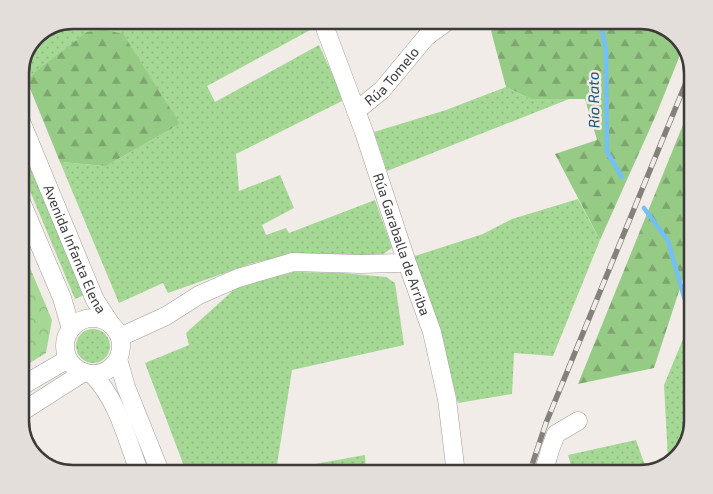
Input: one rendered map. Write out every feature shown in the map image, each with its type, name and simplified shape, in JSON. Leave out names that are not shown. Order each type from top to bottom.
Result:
[{"type":"street","name":"Rúa Garaballa de Arriba","points":[[325,29],[356,111],[432,332],[447,399],[456,465]]},
{"type":"street","name":"Rúa Tomelo","points":[[356,111],[382,90],[426,36],[436,29]]},
{"type":"street","name":"Avenida Infanta Elena","points":[[29,141],[95,300],[115,330]]},
{"type":"street","points":[[29,220],[62,298],[71,329]]},
{"type":"street","points":[[115,330],[166,316],[199,295],[238,278],[293,262],[360,264],[398,263],[406,260]]},
{"type":"street","points":[[29,408],[88,373],[107,370],[118,359],[122,345],[115,330],[102,319],[85,319],[71,329],[65,344],[68,359],[76,368],[88,373],[101,382],[113,405],[136,465]]},
{"type":"street","points":[[29,382],[68,359]]},
{"type":"street","points":[[118,359],[126,386],[157,465]]},
{"type":"street","points":[[546,465],[556,434],[578,420]]},
{"type":"green space","points":[[312,29],[207,86],[215,102],[319,45],[344,100],[236,154],[239,191],[280,175],[294,208],[262,225],[266,235],[286,228],[289,233],[375,200],[392,248],[382,255],[371,258],[304,253],[253,263],[168,293],[163,283],[119,303],[60,162],[106,166],[180,124],[34,73],[29,79],[30,61],[33,53],[48,36],[64,30]]},
{"type":"green space","points":[[493,29],[652,30],[665,36],[680,53],[656,115],[600,240],[555,154],[597,140],[585,99],[531,99],[506,87],[491,31]]},
{"type":"green space","points":[[105,30],[123,34],[180,124],[106,166],[60,162],[29,86],[29,79],[34,73],[87,32]]},
{"type":"green space","points":[[506,87],[531,99],[569,99],[387,171],[374,132],[446,110]]},
{"type":"green space","points":[[684,122],[684,276],[654,368],[578,384]]},
{"type":"green space","points":[[29,164],[84,295],[75,299],[29,189]]},
{"type":"green space","points":[[578,199],[600,240],[553,356],[514,353],[512,394],[458,403],[435,319],[412,257],[483,234],[512,219]]},
{"type":"green space","points":[[29,265],[52,320],[46,353],[29,363]]},
{"type":"green space","points":[[294,272],[343,273],[386,277],[395,283],[404,345],[292,370],[277,465],[184,465],[145,363],[189,345],[186,333],[238,286]]},
{"type":"green space","points":[[93,329],[100,330],[105,334],[109,339],[109,353],[105,358],[100,362],[93,363],[86,362],[81,358],[77,353],[76,346],[77,339],[81,334],[86,330]]},
{"type":"green space","points":[[684,337],[683,433],[677,446],[668,455],[664,385]]},
{"type":"green space","points":[[636,440],[645,465],[571,465],[568,455]]},
{"type":"green space","points":[[365,455],[366,465],[309,465]]},
{"type":"waterway","name":"Río Rato","points":[[602,29],[606,51],[607,152],[622,177]]},
{"type":"waterway","name":"Río Rato","points":[[644,208],[668,241],[684,297]]},
{"type":"railway","points":[[532,465],[546,423],[684,87]]}]
